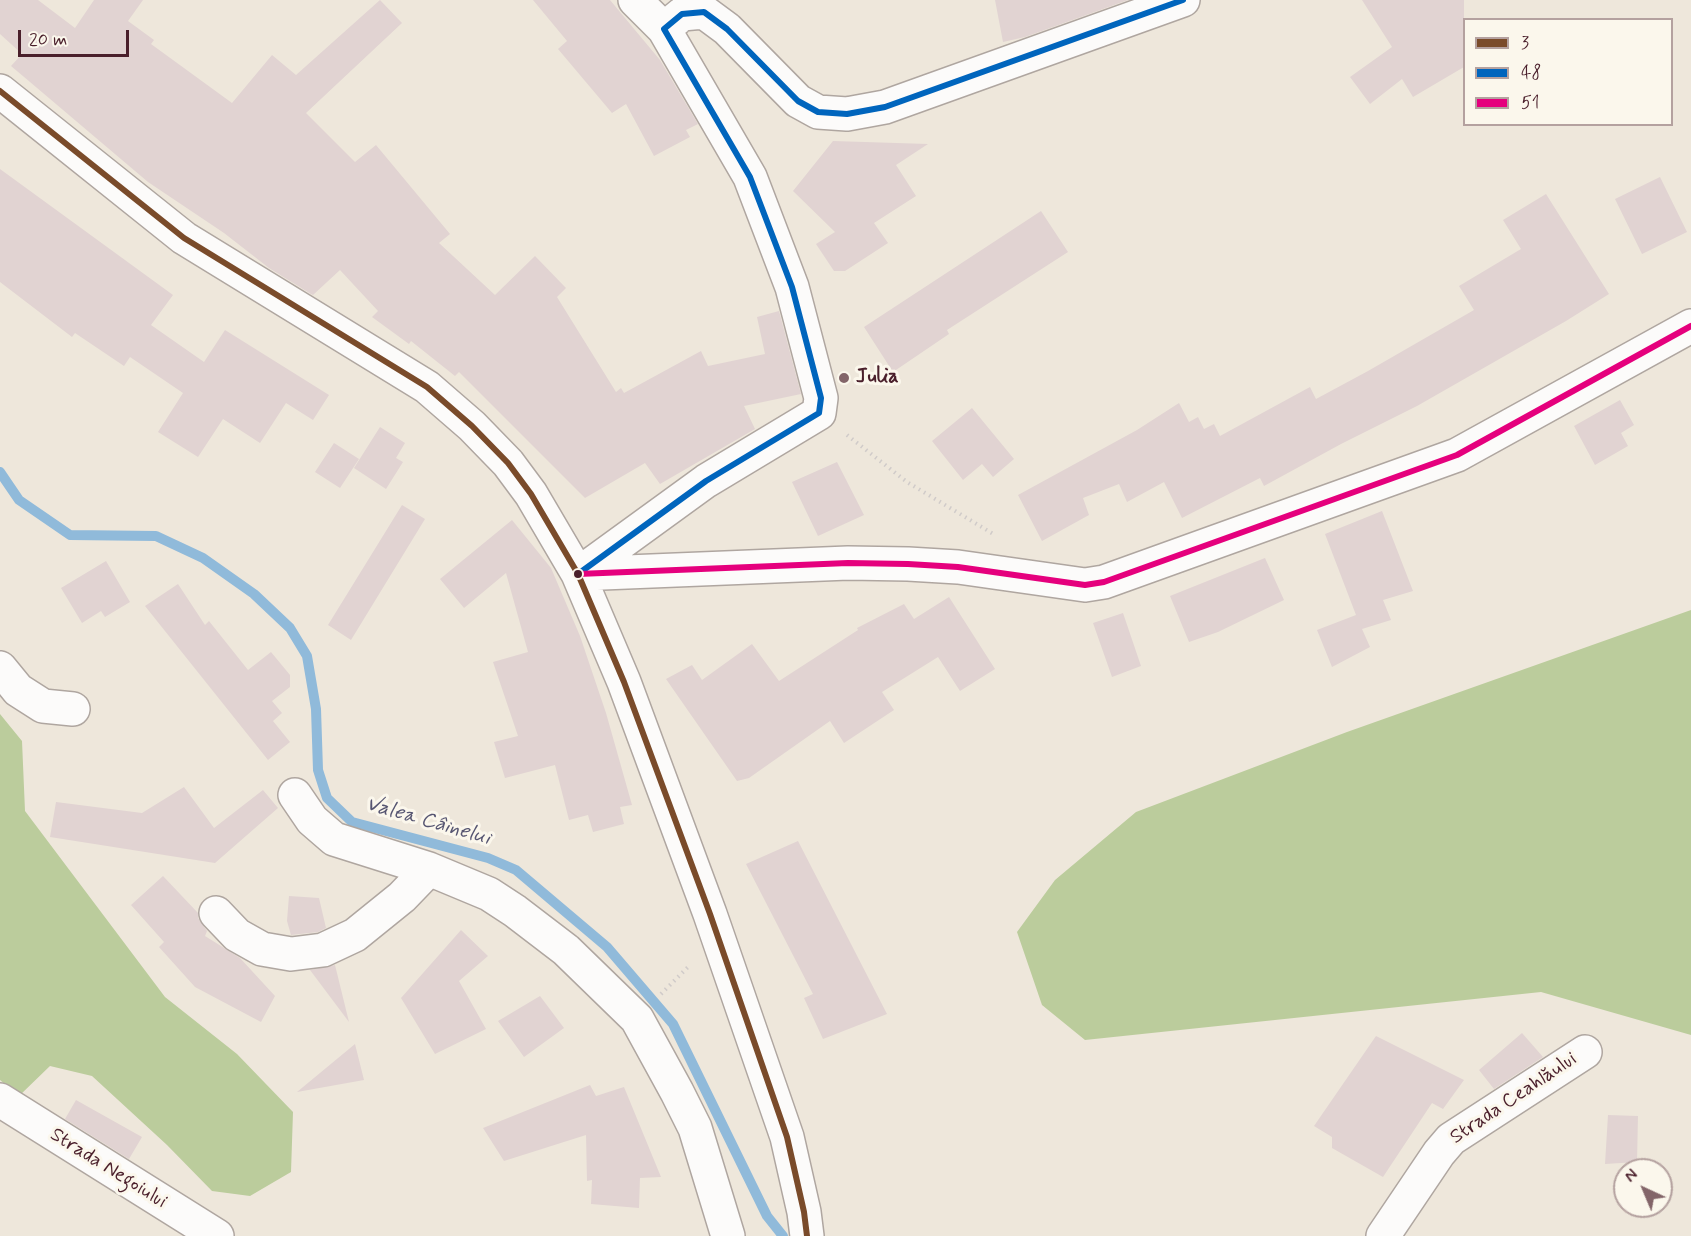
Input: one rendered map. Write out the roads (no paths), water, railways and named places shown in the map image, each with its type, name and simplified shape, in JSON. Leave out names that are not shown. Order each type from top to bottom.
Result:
[{"type":"street","points":[[578,574],[706,481],[819,413],[821,398],[792,287],[750,177],[664,28],[635,0]]},
{"type":"street","points":[[664,28],[682,14],[704,12],[727,28],[798,101],[818,112],[847,114],[885,107],[1184,0]]},
{"type":"street","points":[[0,90],[184,238],[428,387],[472,426],[508,463],[531,494],[578,574],[624,682],[710,914],[787,1137],[805,1224]]},
{"type":"street","points":[[578,574],[848,563],[958,567],[1085,585],[1104,582],[1457,455],[1691,326]]},
{"type":"street","points":[[0,668],[18,690],[43,706],[73,709]]},
{"type":"street","points":[[295,795],[312,820],[333,839],[429,869],[489,894],[515,911],[566,950],[637,1019],[695,1128],[728,1236]]},
{"type":"street","points":[[216,913],[237,935],[262,949],[291,954],[323,950],[355,935],[402,897],[429,869]]},
{"type":"street","name":"Strada Ceahlăului","points":[[1383,1236],[1438,1153],[1450,1139],[1584,1052]]},
{"type":"street","name":"Strada Negoiului","points":[[0,1101],[217,1236]]},
{"type":"waterway","name":"Valea Câinelui","points":[[0,472],[19,500],[70,535],[156,536],[203,558],[254,594],[290,628],[307,656],[316,709],[318,770],[327,798],[352,822],[488,858],[516,870],[607,947],[673,1024],[767,1216],[783,1236]]},
{"type":"place","name":"Julia","points":[[844,378]]}]
